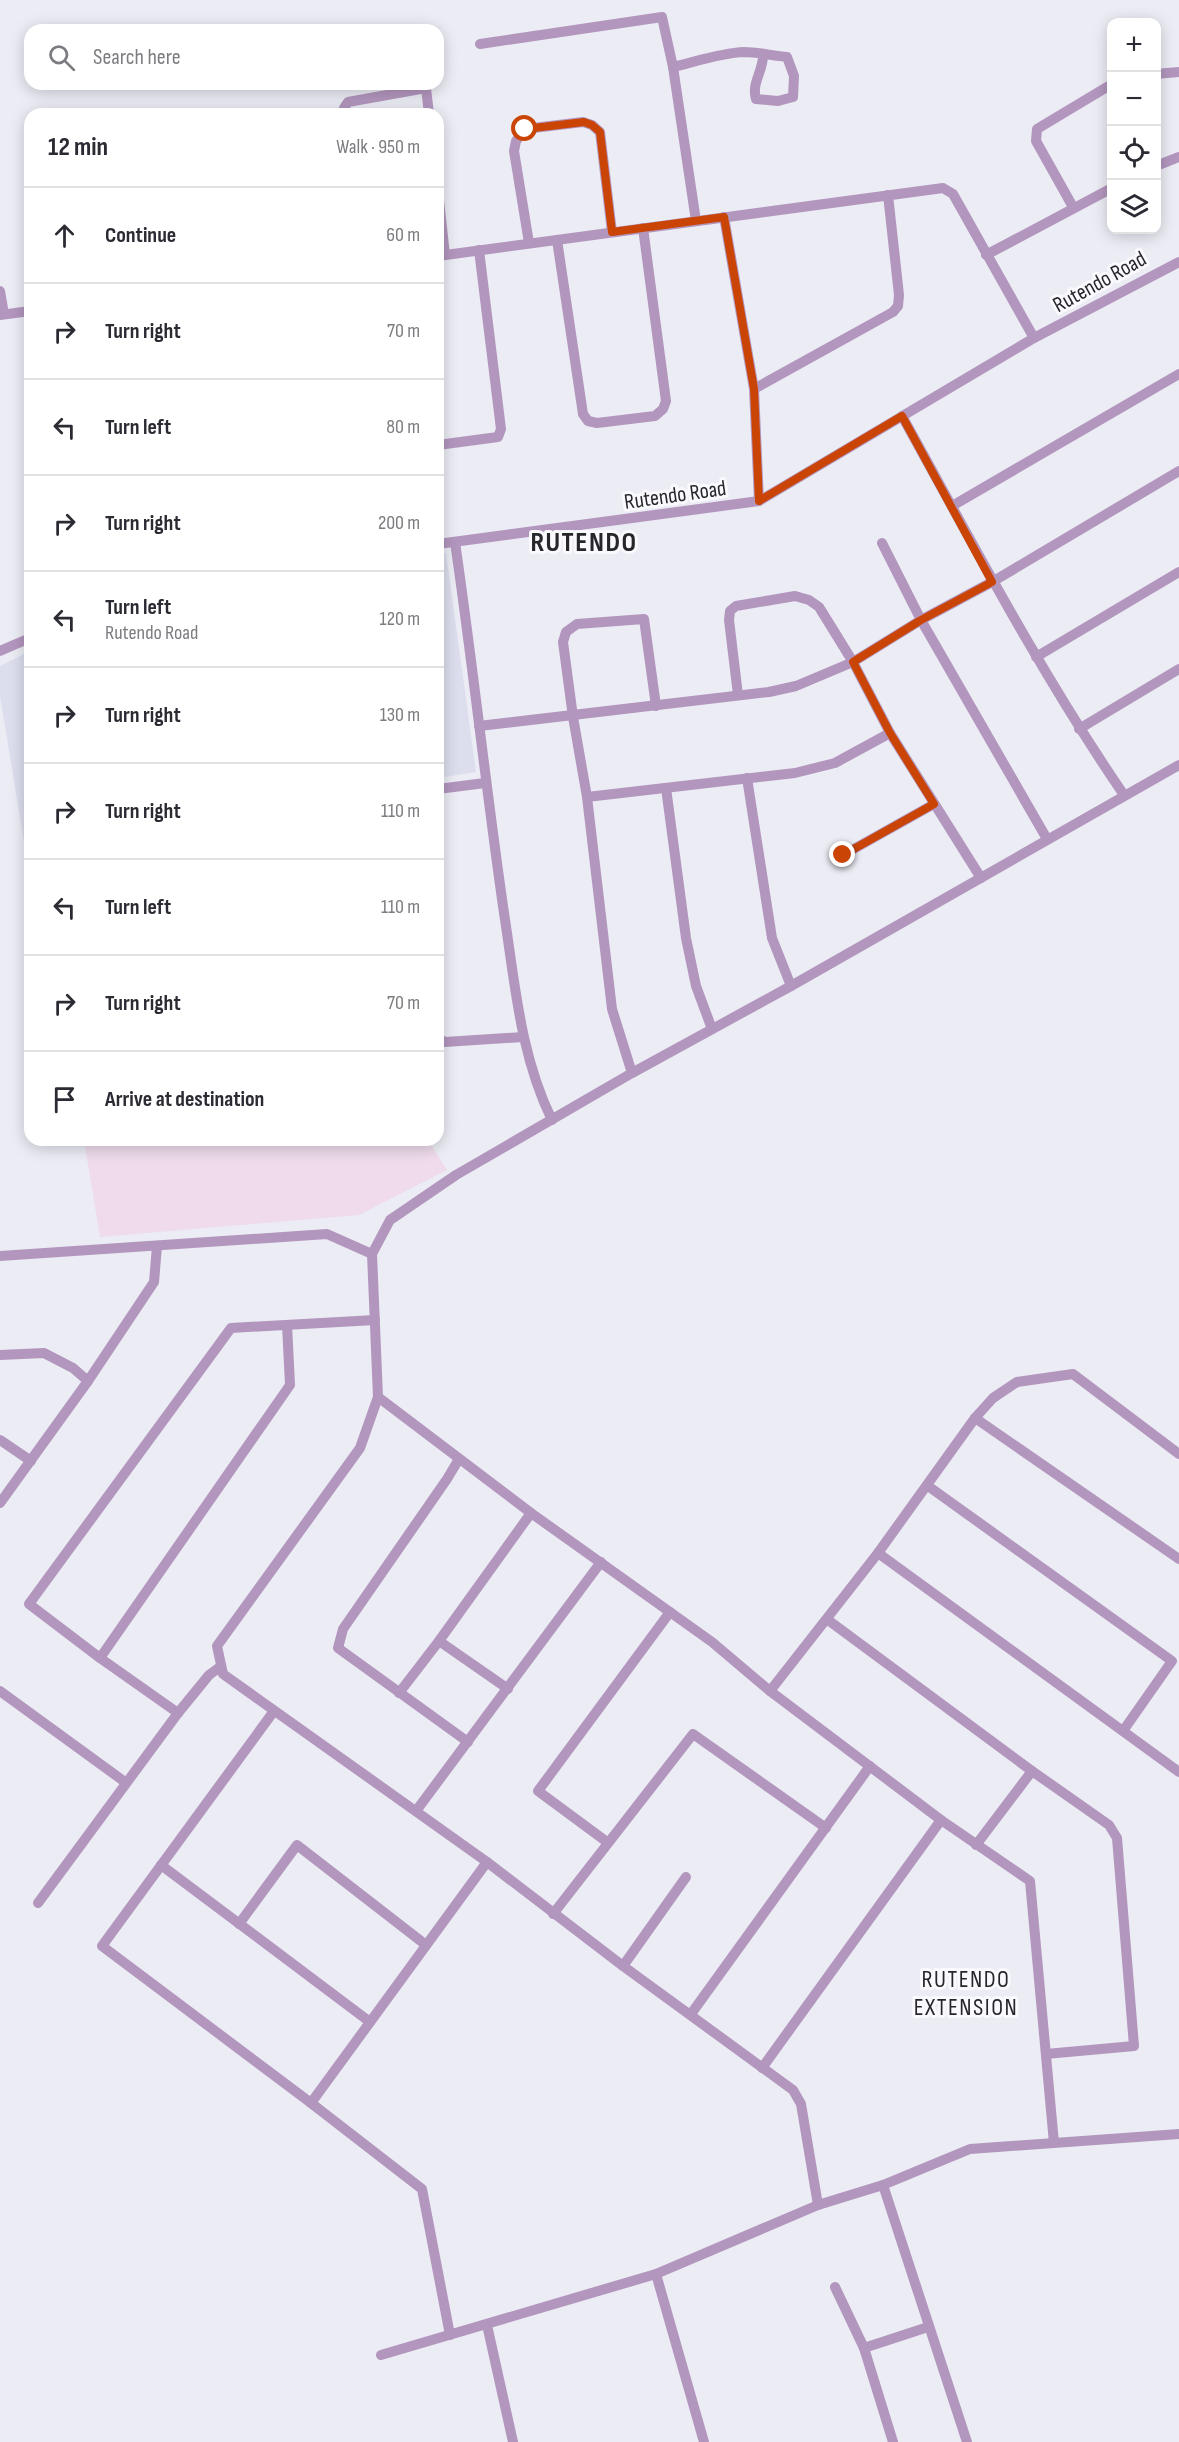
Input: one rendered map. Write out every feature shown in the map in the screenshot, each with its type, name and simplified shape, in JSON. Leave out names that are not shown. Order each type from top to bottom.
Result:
[{"type":"street","points":[[480,44],[662,17],[673,67],[696,221]]},
{"type":"street","points":[[673,67],[744,52],[763,54],[787,57],[794,76],[793,97],[778,101],[756,99],[755,88],[763,67],[763,54]]},
{"type":"street","points":[[1161,74],[1179,72]]},
{"type":"street","points":[[1073,207],[1035,141],[1035,136],[1037,129],[1107,87]]},
{"type":"street","points":[[344,108],[348,102],[415,90]]},
{"type":"street","points":[[426,90],[428,108]]},
{"type":"street","points":[[529,243],[514,151],[516,141],[525,129],[584,122],[600,132],[612,232]]},
{"type":"street","points":[[1161,164],[1179,157]]},
{"type":"street","points":[[444,255],[943,188],[953,194],[1034,338]]},
{"type":"street","points":[[986,255],[1107,190]]},
{"type":"street","points":[[754,389],[893,312],[898,306],[899,295],[888,195]]},
{"type":"street","points":[[724,217],[754,389],[759,501]]},
{"type":"street","points":[[557,240],[583,414],[588,421],[597,423],[655,416],[663,409],[666,401],[643,228]]},
{"type":"street","points":[[444,444],[498,437],[501,429],[479,250]]},
{"type":"street","name":"Rutendo Road","points":[[444,543],[759,501],[1034,338],[1179,262]]},
{"type":"street","points":[[0,291],[2,315],[24,312]]},
{"type":"street","points":[[952,506],[1179,374]]},
{"type":"street","points":[[902,416],[992,582],[1079,729],[1124,795]]},
{"type":"street","points":[[479,726],[573,717],[796,686],[853,662],[921,620],[992,582],[1179,471]]},
{"type":"street","points":[[455,542],[485,783],[523,1037],[538,1092],[552,1120]]},
{"type":"street","points":[[882,543],[921,620],[1047,839]]},
{"type":"street","points":[[1036,657],[1179,572]]},
{"type":"street","points":[[738,695],[729,620],[730,611],[735,606],[795,596],[810,600],[819,608],[853,662],[890,733],[981,878]]},
{"type":"street","points":[[632,1073],[612,1009],[587,796],[563,642],[566,632],[577,624],[644,619],[656,706]]},
{"type":"street","points":[[0,651],[24,641]]},
{"type":"street","points":[[1079,729],[1179,669]]},
{"type":"street","points":[[587,796],[795,773],[836,763],[890,733]]},
{"type":"street","points":[[818,2205],[801,2104],[793,2090],[553,1914],[487,1862],[223,1674],[217,1646],[360,1448],[378,1397],[372,1254],[390,1220],[456,1175],[632,1073],[792,986],[1179,765]]},
{"type":"street","points":[[747,778],[772,938],[792,986]]},
{"type":"street","points":[[444,788],[485,783]]},
{"type":"street","points":[[666,788],[686,938],[696,986],[712,1029]]},
{"type":"street","points":[[843,855],[934,804]]},
{"type":"street","points":[[444,1041],[523,1037]]},
{"type":"street","points":[[0,1256],[327,1234],[372,1254]]},
{"type":"street","points":[[0,1503],[88,1381],[154,1282],[157,1246]]},
{"type":"street","points":[[178,1713],[100,1659],[29,1604],[231,1328],[375,1320]]},
{"type":"street","points":[[100,1659],[290,1385],[287,1325]]},
{"type":"street","points":[[0,1355],[44,1353],[73,1368],[88,1381]]},
{"type":"street","points":[[770,1691],[828,1620],[928,1486],[975,1418],[993,1398],[1017,1382],[1073,1374],[1179,1454]]},
{"type":"street","points":[[378,1397],[531,1512],[712,1642],[770,1691],[941,1820],[1030,1881],[1054,2144]]},
{"type":"street","points":[[975,1418],[1179,1559]]},
{"type":"street","points":[[0,1440],[31,1461]]},
{"type":"street","points":[[459,1459],[343,1629],[338,1648],[468,1742]]},
{"type":"street","points":[[928,1486],[1172,1661],[1123,1731]]},
{"type":"street","points":[[399,1693],[531,1512]]},
{"type":"street","points":[[878,1553],[1179,1772]]},
{"type":"street","points":[[416,1811],[601,1562]]},
{"type":"street","points":[[607,1842],[538,1791],[669,1611]]},
{"type":"street","points":[[828,1620],[1109,1825],[1117,1838],[1134,2046],[1046,2054]]},
{"type":"street","points":[[439,1641],[508,1689]]},
{"type":"street","points":[[38,1903],[178,1713],[209,1675],[220,1667]]},
{"type":"street","points":[[0,1691],[125,1782]]},
{"type":"street","points":[[274,1711],[102,1946],[422,2188],[450,2335]]},
{"type":"street","points":[[553,1914],[693,1734],[826,1828]]},
{"type":"street","points":[[691,2014],[870,1766]]},
{"type":"street","points":[[976,1845],[1032,1771]]},
{"type":"street","points":[[762,2068],[941,1820]]},
{"type":"street","points":[[239,1924],[297,1845],[426,1945]]},
{"type":"street","points":[[310,2103],[487,1862]]},
{"type":"street","points":[[161,1865],[370,2022]]},
{"type":"street","points":[[623,1966],[686,1877]]},
{"type":"street","points":[[381,2355],[656,2274],[818,2205],[883,2185],[970,2149],[1179,2134]]},
{"type":"street","points":[[883,2185],[967,2442]]},
{"type":"street","points":[[656,2274],[704,2442]]},
{"type":"street","points":[[835,2287],[864,2348],[892,2442]]},
{"type":"street","points":[[487,2325],[513,2442]]},
{"type":"street","points":[[864,2348],[928,2327]]},
{"type":"shaded area","points":[[444,553],[446,553],[476,772],[444,777]]},
{"type":"shaded area","points":[[24,654],[24,842],[0,696],[0,666]]},
{"type":"shaded area","points":[[85,1146],[432,1146],[447,1170],[359,1215],[100,1237]]},
{"type":"district","name":"RUTENDO","points":[[584,541]]},
{"type":"district","name":"RUTENDO EXTENSION","points":[[966,1993]]},
{"type":"route","points":[[525,129],[584,122],[600,132],[612,232],[724,217],[754,389],[759,501],[902,416],[992,582],[921,620],[853,662],[890,733],[934,804],[843,855]]}]
